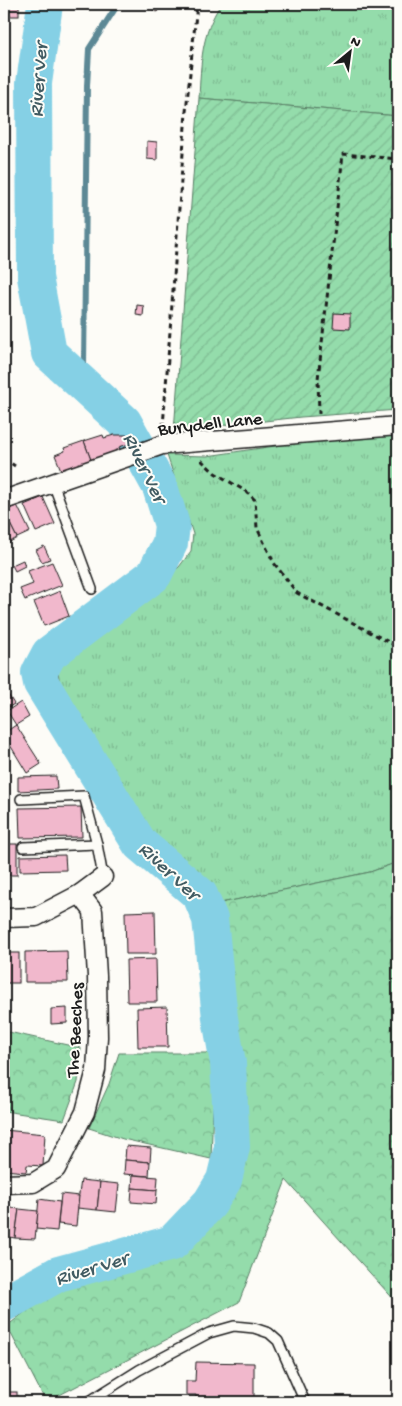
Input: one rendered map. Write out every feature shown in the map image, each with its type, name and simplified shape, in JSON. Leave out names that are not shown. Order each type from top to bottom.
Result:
[{"type":"street","name":"Burydell Lane","points":[[4,500],[162,446],[398,426]]},
{"type":"street","points":[[4,918],[36,917],[80,894],[104,877]]},
{"type":"street","name":"The Beeches","points":[[4,1184],[32,1183],[56,1169],[71,1143],[88,1104],[96,1070],[97,976],[93,911],[80,894]]},
{"type":"lane","points":[[53,483],[92,589]]},
{"type":"lane","points":[[21,799],[84,796],[104,877]]},
{"type":"lane","points":[[23,847],[97,844]]},
{"type":"lane","points":[[88,1402],[139,1370],[210,1333],[234,1326],[254,1328],[268,1333],[278,1341],[305,1402]]},
{"type":"path","points":[[162,446],[186,112],[197,4]]},
{"type":"path","points":[[320,432],[318,379],[343,154],[398,159]]},
{"type":"path","points":[[189,443],[200,459],[215,473],[246,492],[255,500],[257,528],[274,563],[297,592],[398,647]]},
{"type":"path","points":[[4,459],[16,466]]},
{"type":"green space","points":[[221,4],[398,4],[398,116],[199,98],[203,49],[209,26]]},
{"type":"green space","points":[[199,98],[398,116],[398,410],[301,417],[174,431]]},
{"type":"green space","points":[[398,433],[398,862],[370,872],[216,904],[206,891],[159,850],[118,797],[61,692],[58,671],[66,652],[179,567],[191,551],[193,534],[167,455],[207,456],[323,439]]},
{"type":"green space","points":[[398,862],[398,1304],[286,1180],[239,1302],[46,1402],[7,1326],[57,1287],[89,1273],[151,1257],[194,1238],[219,1214],[232,1189],[238,1169],[242,1089],[216,904],[370,872]]},
{"type":"green space","points":[[4,1031],[81,1048],[78,1082],[64,1120],[4,1111]]},
{"type":"green space","points":[[119,1053],[213,1053],[211,1159],[123,1139],[89,1128],[109,1084]]},
{"type":"building","points":[[4,4],[19,4],[19,16],[4,16]]},
{"type":"building","points":[[150,4],[162,4],[157,12],[148,7]]},
{"type":"building","points":[[147,141],[157,142],[157,160],[147,159]]},
{"type":"building","points":[[137,305],[144,306],[143,316],[136,315]]},
{"type":"building","points":[[334,313],[350,314],[350,329],[333,328]]},
{"type":"building","points":[[103,435],[104,438],[114,435],[126,435],[130,437],[132,443],[119,447],[120,450],[91,460],[84,441]]},
{"type":"building","points":[[84,441],[91,460],[61,470],[55,455],[65,451],[64,448]]},
{"type":"building","points":[[43,497],[55,524],[36,532],[24,505]]},
{"type":"building","points":[[17,505],[30,532],[17,538],[4,512]]},
{"type":"building","points":[[4,512],[17,538],[4,545]]},
{"type":"building","points":[[44,546],[50,559],[42,562],[36,550]]},
{"type":"building","points":[[23,560],[25,566],[15,571],[12,565]]},
{"type":"building","points":[[52,562],[62,585],[25,600],[20,589],[33,584],[28,571]]},
{"type":"building","points":[[60,591],[69,616],[44,626],[34,602]]},
{"type":"building","points":[[4,688],[14,704],[4,710]]},
{"type":"building","points":[[21,702],[29,717],[16,725],[7,711]]},
{"type":"building","points":[[16,725],[41,764],[27,773],[4,735],[4,733]]},
{"type":"building","points":[[56,776],[57,789],[18,791],[18,777]]},
{"type":"building","points":[[81,807],[82,837],[20,838],[19,808]]},
{"type":"building","points":[[4,844],[17,844],[17,875],[4,875]]},
{"type":"building","points":[[65,855],[66,870],[20,871],[20,856]]},
{"type":"building","points":[[155,911],[156,954],[126,954],[125,912]]},
{"type":"building","points":[[67,951],[68,982],[25,982],[25,952]]},
{"type":"building","points":[[4,953],[19,953],[19,983],[4,983]]},
{"type":"building","points":[[156,959],[157,1002],[127,1002],[126,960]]},
{"type":"building","points":[[167,1007],[168,1047],[138,1047],[137,1008]]},
{"type":"building","points":[[67,1008],[67,1023],[51,1024],[51,1009]]},
{"type":"building","points":[[4,1130],[45,1134],[43,1166],[27,1165],[26,1172],[4,1170]]},
{"type":"building","points":[[126,1146],[151,1148],[150,1162],[125,1160]]},
{"type":"building","points":[[125,1160],[150,1162],[149,1176],[124,1174]]},
{"type":"building","points":[[133,1175],[158,1177],[157,1190],[132,1188]]},
{"type":"building","points":[[81,1180],[100,1182],[97,1210],[77,1208]]},
{"type":"building","points":[[100,1182],[119,1184],[116,1212],[97,1210]]},
{"type":"building","points":[[132,1188],[157,1190],[156,1204],[131,1202]]},
{"type":"building","points":[[61,1194],[79,1196],[76,1226],[58,1224]]},
{"type":"building","points":[[39,1199],[60,1202],[57,1231],[36,1229]]},
{"type":"building","points":[[4,1207],[19,1209],[15,1238],[4,1236]]},
{"type":"building","points":[[19,1209],[38,1211],[35,1239],[15,1238]]},
{"type":"building","points":[[196,1362],[254,1363],[254,1402],[196,1402],[196,1395],[186,1395],[186,1381],[195,1381]]},
{"type":"building","points":[[4,1392],[17,1392],[17,1402],[4,1402]]},
{"type":"waterway","name":"River Ver","points":[[4,1304],[58,1274],[172,1243],[210,1203],[224,1180],[232,1147],[228,1063],[220,1018],[210,919],[200,895],[140,844],[41,683],[39,673],[49,654],[154,575],[170,543],[172,525],[160,487],[124,422],[49,353],[35,277],[34,83],[45,4]]},
{"type":"waterway","name":"River Ver","points":[[118,4],[89,49],[84,367],[124,422]]}]
